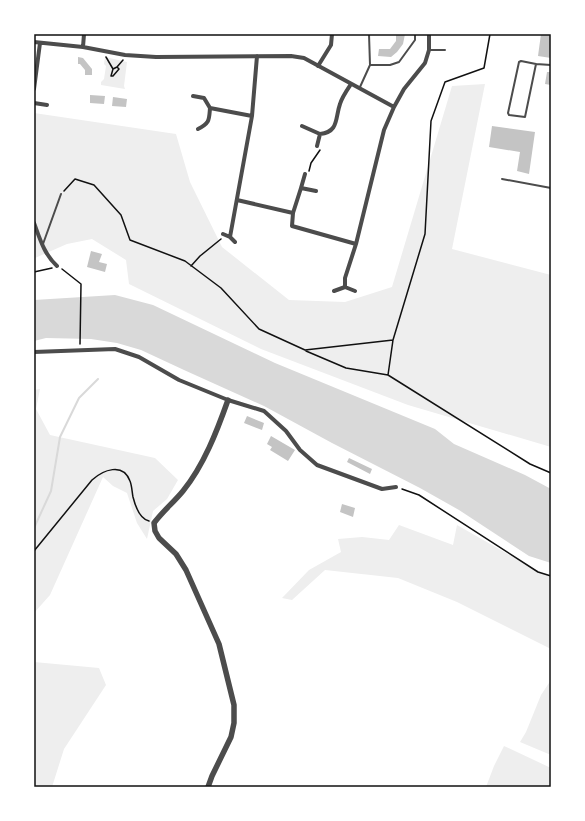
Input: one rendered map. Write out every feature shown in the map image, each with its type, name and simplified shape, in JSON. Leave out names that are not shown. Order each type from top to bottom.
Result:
[{"type":"street","points":[[83,47],[84,34]]},
{"type":"street","points":[[318,66],[331,45],[332,34]]},
{"type":"street","points":[[345,288],[345,278],[356,244],[384,130],[404,89],[425,63],[429,50],[429,34]]},
{"type":"street","points":[[34,42],[156,57],[291,56],[304,58],[394,107]]},
{"type":"street","points":[[34,89],[40,43]]},
{"type":"street","points":[[230,237],[238,200],[252,116],[257,56]]},
{"type":"street","points":[[302,126],[320,134],[332,130],[335,125],[339,105],[351,84]]},
{"type":"street","points":[[193,96],[204,98],[210,108],[209,121],[205,126],[198,129]]},
{"type":"street","points":[[34,103],[47,105]]},
{"type":"street","points":[[210,108],[252,116]]},
{"type":"street","points":[[317,146],[320,134]]},
{"type":"street","points":[[305,174],[294,213],[292,226],[356,244]]},
{"type":"street","points":[[301,188],[316,191]]},
{"type":"street","points":[[238,200],[294,213]]},
{"type":"street","points":[[34,223],[42,246],[50,260],[57,266]]},
{"type":"street","points":[[223,234],[230,237],[235,242]]},
{"type":"street","points":[[334,290],[345,288],[355,291]]},
{"type":"street","points":[[34,352],[114,349],[139,357],[180,380],[228,400],[264,411],[286,431],[300,450],[317,465],[382,488],[396,487]]},
{"type":"street","points":[[208,787],[230,737],[234,723],[234,704],[219,644],[186,570],[176,554],[159,538],[155,531],[154,523],[183,491],[197,471],[228,400]]},
{"type":"lane","points":[[359,88],[370,65],[369,34]]},
{"type":"lane","points":[[370,65],[390,65],[399,62],[416,40],[415,34]]},
{"type":"lane","points":[[429,50],[445,50]]},
{"type":"lane","points":[[536,64],[525,117],[509,115],[508,113],[518,64],[522,61],[551,65]]},
{"type":"lane","points":[[502,179],[551,188]]},
{"type":"lane","points":[[42,246],[61,194]]},
{"type":"path","points":[[106,51],[106,56],[113,69]]},
{"type":"path","points":[[117,66],[119,70],[111,76],[113,69],[125,58],[125,54]]},
{"type":"path","points":[[305,174],[308,172],[311,163],[321,150],[317,146]]},
{"type":"path","points":[[191,266],[200,256],[221,240],[223,234]]},
{"type":"path","points":[[34,272],[57,266],[81,284],[80,347]]},
{"type":"path","points":[[388,375],[393,340]]},
{"type":"path","points":[[305,350],[346,368],[388,375],[530,464],[551,473]]},
{"type":"path","points":[[34,551],[92,480],[97,475],[109,469],[118,470],[125,474],[130,481],[133,498],[141,517],[154,523]]},
{"type":"path","points":[[396,487],[419,495],[538,572],[551,576]]},
{"type":"shaded area","points":[[105,57],[127,62],[124,86],[125,89],[101,85],[101,82],[104,79],[106,66],[104,64]]},
{"type":"shaded area","points":[[485,84],[452,249],[551,275],[551,447],[408,405],[261,349],[129,284],[126,260],[92,239],[67,244],[35,258],[34,113],[176,134],[190,182],[222,247],[289,300],[345,302],[392,287],[452,86]]},
{"type":"shaded area","points":[[115,295],[153,305],[275,363],[435,429],[454,444],[525,475],[551,489],[551,563],[529,556],[459,510],[264,406],[141,350],[117,343],[91,339],[46,338],[34,341],[34,300]]},
{"type":"shaded area","points":[[40,389],[36,409],[50,435],[155,458],[178,480],[167,499],[153,511],[147,539],[137,523],[127,493],[113,486],[103,477],[50,595],[34,613],[34,390]]},
{"type":"shaded area","points":[[399,525],[453,545],[457,525],[536,570],[551,576],[551,649],[457,602],[398,578],[325,570],[292,600],[282,598],[309,570],[341,552],[338,539],[362,537],[389,540]]},
{"type":"shaded area","points":[[34,662],[99,668],[106,685],[64,749],[52,787],[34,787]]},
{"type":"shaded area","points":[[551,680],[551,755],[520,742],[526,732],[541,695]]},
{"type":"shaded area","points":[[504,746],[551,768],[551,787],[486,787]]},
{"type":"building","points":[[396,34],[405,34],[403,44],[397,52],[391,57],[378,56],[379,49],[390,49],[396,41]]},
{"type":"building","points":[[541,34],[551,34],[551,58],[538,56]]},
{"type":"building","points":[[78,57],[83,58],[92,69],[92,75],[85,75],[85,70],[80,64],[78,64]]},
{"type":"building","points":[[547,72],[551,72],[551,85],[545,84]]},
{"type":"building","points":[[90,95],[105,96],[104,104],[90,103]]},
{"type":"building","points":[[113,97],[127,99],[126,107],[112,106]]},
{"type":"building","points":[[492,126],[535,132],[529,174],[517,171],[520,152],[489,147]]},
{"type":"building","points":[[91,251],[102,254],[99,262],[107,264],[105,272],[87,267]]},
{"type":"building","points":[[247,416],[264,423],[262,430],[244,423]]},
{"type":"building","points":[[271,436],[295,450],[288,461],[270,450],[272,447],[267,444]]},
{"type":"building","points":[[349,458],[372,469],[370,474],[347,462]]},
{"type":"building","points":[[342,504],[355,508],[353,517],[340,512]]},
{"type":"waterway","points":[[34,528],[51,491],[60,437],[79,398],[98,379]]}]
